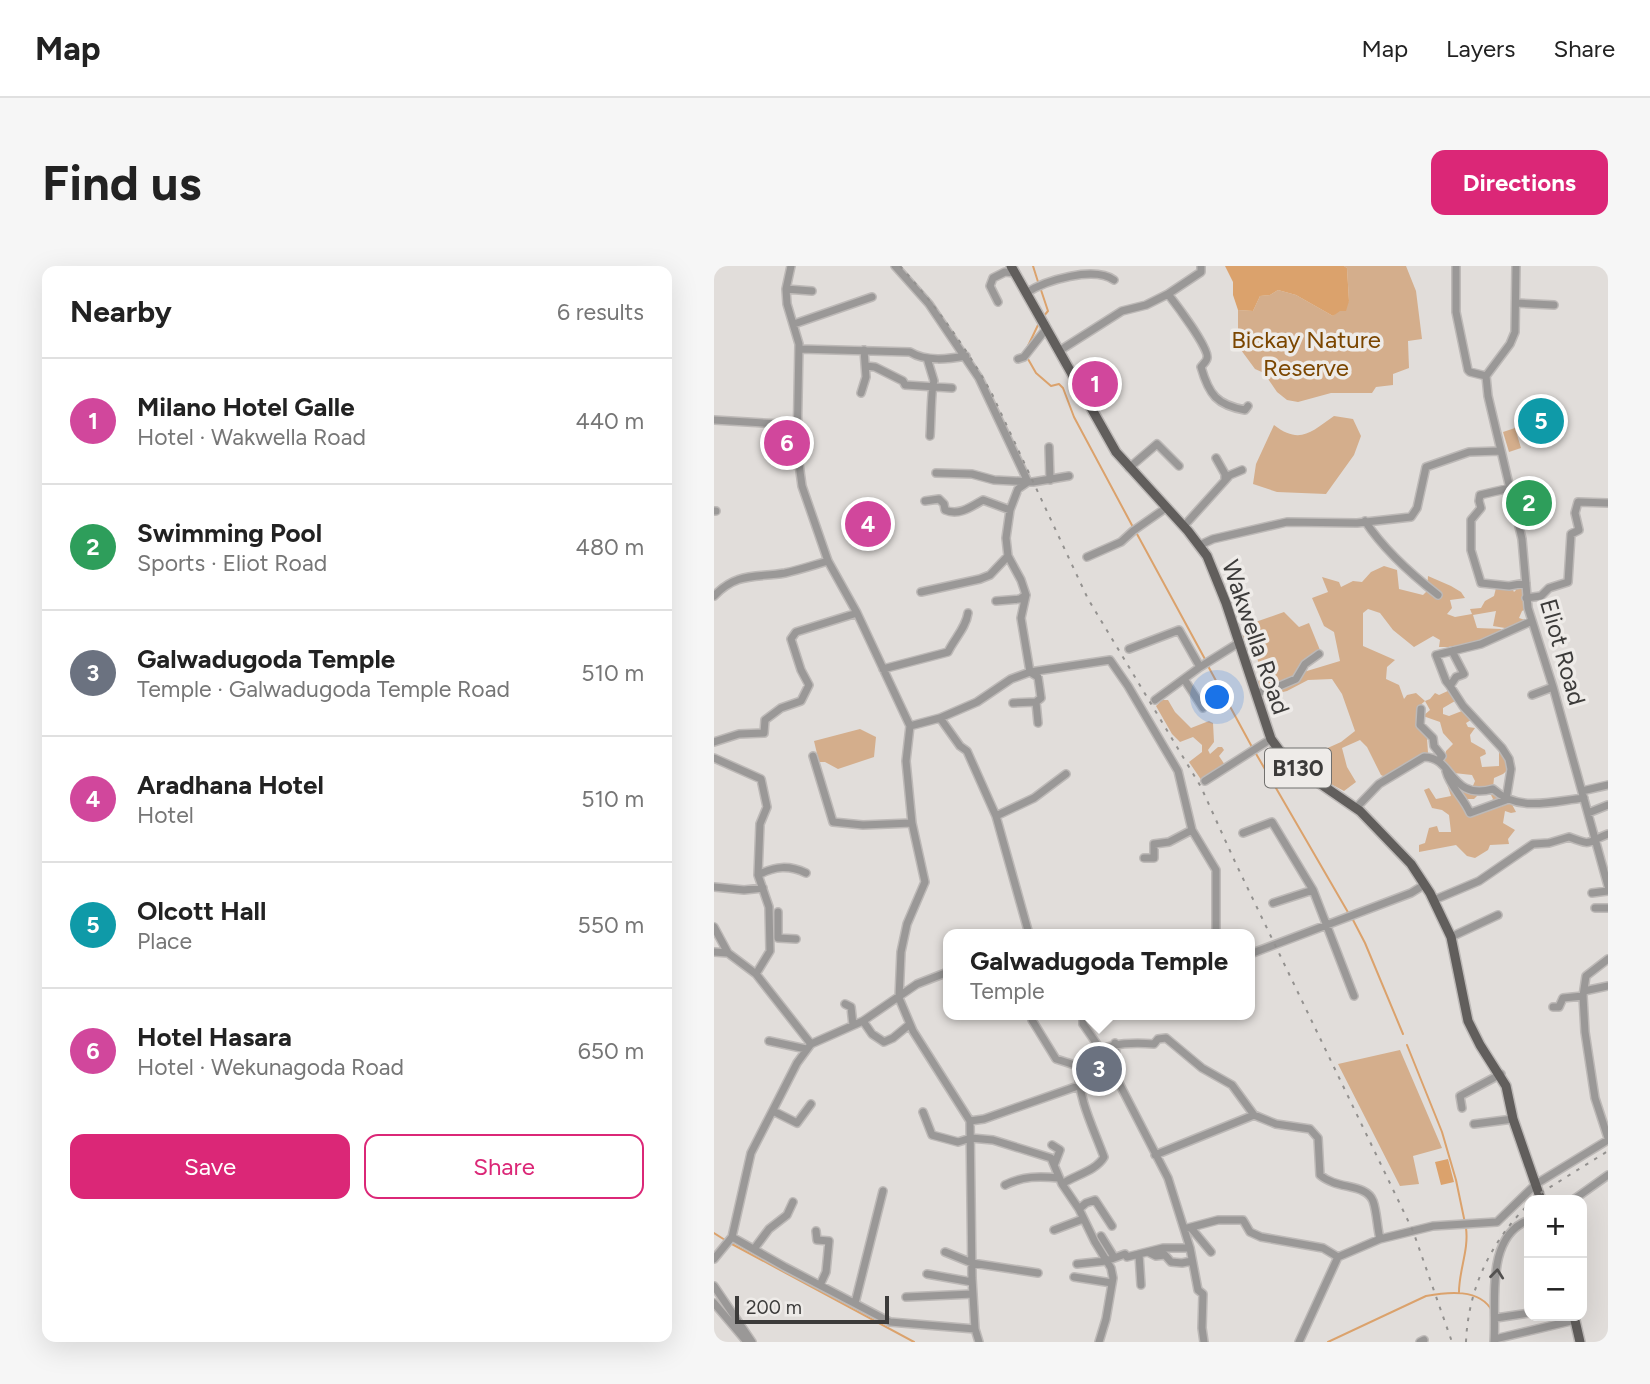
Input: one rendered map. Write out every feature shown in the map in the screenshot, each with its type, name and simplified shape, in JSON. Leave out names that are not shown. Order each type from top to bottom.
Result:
[{"type":"main road","name":"Wakwella Road","points":[[1013,270],[1116,452],[1200,545],[1214,571],[1240,642],[1271,739],[1293,765],[1356,808],[1411,864],[1434,900],[1451,937],[1468,1021],[1506,1086],[1513,1119],[1539,1195]]},
{"type":"main road","points":[[1575,1321],[1580,1342]]},
{"type":"street","points":[[791,266],[786,289],[787,304],[799,349],[797,455],[803,486],[828,561],[857,613],[910,726],[905,761],[912,823],[925,883],[907,923],[901,952],[899,998],[910,1024],[970,1121],[972,1282],[975,1329],[979,1342]]},
{"type":"street","points":[[895,266],[929,304],[966,356],[1001,422],[1028,482]]},
{"type":"street","points":[[1059,351],[1122,310],[1146,305],[1168,294],[1201,272],[1201,266]]},
{"type":"street","points":[[1456,266],[1456,312],[1468,370],[1486,376],[1511,342],[1515,332],[1516,266]]},
{"type":"street","points":[[1026,293],[1067,275],[1093,269],[1114,280]]},
{"type":"street","points":[[998,302],[990,286],[993,278],[1013,270]]},
{"type":"street","points":[[786,289],[812,291]]},
{"type":"street","points":[[1168,294],[1206,347],[1208,357],[1201,368],[1213,396],[1227,406],[1245,410],[1248,406]]},
{"type":"street","points":[[794,324],[872,297]]},
{"type":"street","points":[[1516,303],[1554,305]]},
{"type":"street","points":[[1023,356],[1046,329]]},
{"type":"street","points":[[799,349],[911,352],[918,357],[927,358],[966,356]]},
{"type":"street","points":[[861,393],[866,366],[864,351]]},
{"type":"street","points":[[927,358],[934,381],[931,386],[933,405],[930,436]]},
{"type":"street","points":[[866,366],[875,367],[903,381],[905,385],[952,388]]},
{"type":"street","name":"Eliot Road","points":[[1486,376],[1488,396],[1522,539],[1526,598],[1608,887]]},
{"type":"street","points":[[714,420],[797,425]]},
{"type":"street","points":[[1129,468],[1157,444],[1179,466]]},
{"type":"street","points":[[1049,447],[1050,480]]},
{"type":"street","points":[[1200,545],[1213,539],[1287,522],[1365,522],[1411,517],[1417,508],[1426,467],[1469,452],[1501,450]]},
{"type":"street","points":[[1216,458],[1226,474],[1226,480]]},
{"type":"street","points":[[1184,526],[1230,475],[1241,470]]},
{"type":"street","points":[[936,473],[972,474],[994,480],[1028,482],[1069,476]]},
{"type":"street","points":[[1013,703],[1036,702],[1041,698],[1038,677],[1030,672],[1021,618],[1026,594],[1007,556],[1006,538],[1010,510],[1018,489],[1028,482]]},
{"type":"street","points":[[1510,488],[1480,495],[1481,508],[1471,520],[1471,550],[1481,583],[1509,586],[1526,583]]},
{"type":"street","points":[[925,501],[939,499],[949,512],[960,512],[984,500],[1010,510]]},
{"type":"street","points":[[1526,598],[1541,596],[1549,588],[1568,582],[1571,534],[1579,530],[1576,513],[1578,502],[1608,503]]},
{"type":"street","points":[[1087,557],[1121,542],[1166,508]]},
{"type":"street","points":[[1365,522],[1378,541],[1407,570],[1438,595]]},
{"type":"street","points":[[921,593],[990,575],[1007,556]]},
{"type":"street","points":[[714,596],[726,583],[755,575],[786,573],[828,561]]},
{"type":"street","points":[[996,601],[1020,600],[1026,594]]},
{"type":"street","points":[[714,742],[739,734],[764,733],[765,720],[781,708],[801,701],[809,685],[791,639],[796,632],[857,613]]},
{"type":"street","points":[[883,669],[947,652],[962,631],[968,613]]},
{"type":"street","points":[[1506,800],[1511,769],[1509,759],[1446,681],[1436,655],[1481,644],[1532,621]]},
{"type":"street","points":[[1129,649],[1179,630],[1200,667]]},
{"type":"street","points":[[1155,700],[1240,642]]},
{"type":"street","points":[[1450,685],[1456,677],[1464,674],[1452,651]]},
{"type":"street","points":[[1256,693],[1296,679],[1305,664],[1319,654]]},
{"type":"street","points":[[910,726],[940,718],[977,702],[1011,679],[1030,672],[1110,660],[1178,771],[1192,830],[1216,870],[1216,929]]},
{"type":"street","points":[[1184,679],[1203,708]]},
{"type":"street","points":[[1532,695],[1553,687]]},
{"type":"street","points":[[1036,702],[1038,723]]},
{"type":"street","points":[[1421,709],[1420,725],[1433,738],[1434,746],[1442,756],[1438,761]]},
{"type":"street","points":[[940,718],[960,746],[967,751],[996,816],[1028,929]]},
{"type":"street","points":[[1205,781],[1271,739]]},
{"type":"street","points":[[813,756],[833,822],[888,825],[912,823]]},
{"type":"street","points":[[1356,808],[1379,783],[1424,757],[1438,761],[1466,790],[1477,792],[1493,789],[1506,800],[1516,803],[1536,804],[1583,795],[1608,785]]},
{"type":"street","points":[[714,758],[761,779],[767,807],[760,824],[758,875],[769,906],[770,951],[756,974]]},
{"type":"street","points":[[1445,770],[1470,813],[1506,800]]},
{"type":"street","points":[[996,816],[1034,798],[1066,774]]},
{"type":"street","points":[[1588,813],[1608,805]]},
{"type":"street","points":[[1243,833],[1272,822],[1313,890],[1354,996]]},
{"type":"street","points":[[1143,858],[1154,858],[1154,844],[1169,842],[1192,830]]},
{"type":"street","points":[[1434,900],[1479,881],[1533,844],[1569,837],[1582,844],[1591,843],[1608,834]]},
{"type":"street","points":[[758,875],[773,867],[797,869],[806,873]]},
{"type":"street","points":[[1255,952],[1411,893],[1424,885]]},
{"type":"street","points":[[714,887],[744,890],[763,888]]},
{"type":"street","points":[[1593,891],[1608,887]]},
{"type":"street","points":[[1273,903],[1313,890]]},
{"type":"street","points":[[1595,908],[1608,908]]},
{"type":"street","points":[[770,947],[792,939],[778,938],[778,912]]},
{"type":"street","points":[[1451,937],[1498,915]]},
{"type":"street","points":[[714,927],[728,953],[756,974],[808,1047]]},
{"type":"street","points":[[714,952],[728,953]]},
{"type":"street","points":[[1299,1342],[1338,1257],[1380,1239],[1433,1226],[1500,1220],[1536,1184],[1608,1139],[1595,1098],[1585,1032],[1584,993],[1586,976],[1608,959]]},
{"type":"street","points":[[769,1041],[808,1047],[863,1021],[917,984],[943,974]]},
{"type":"street","points":[[1553,1007],[1559,1007],[1563,998],[1608,986]]},
{"type":"street","points":[[845,1004],[851,1007],[853,1026]]},
{"type":"street","points":[[1032,1020],[1056,1059],[1078,1066]]},
{"type":"street","points":[[1083,1020],[1101,1050]]},
{"type":"street","points":[[863,1021],[872,1034],[884,1042],[910,1024]]},
{"type":"street","points":[[1005,1185],[1031,1176],[1061,1181],[1100,1165],[1104,1157],[1078,1086],[1078,1066],[1086,1057],[1115,1043],[1154,1044],[1166,1038],[1202,1068],[1232,1086],[1254,1115],[1276,1124],[1310,1129],[1315,1133],[1318,1138],[1320,1175],[1348,1188],[1363,1189],[1373,1199],[1380,1239]]},
{"type":"street","points":[[1115,1043],[1118,1081],[1168,1178],[1187,1229],[1198,1290],[1203,1294],[1204,1342]]},
{"type":"street","points":[[714,1259],[729,1240],[751,1153],[808,1047]]},
{"type":"street","points":[[1462,1108],[1460,1096],[1501,1074]]},
{"type":"street","points":[[970,1121],[984,1119],[1078,1086]]},
{"type":"street","points":[[773,1111],[797,1123],[811,1104]]},
{"type":"street","points":[[923,1112],[932,1135],[958,1142],[971,1138],[993,1140],[1051,1158],[1083,1219],[1110,1259]]},
{"type":"street","points":[[1155,1155],[1254,1115]]},
{"type":"street","points":[[1474,1124],[1513,1119]]},
{"type":"street","points":[[1052,1145],[1060,1150],[1055,1163]]},
{"type":"street","points":[[1580,1195],[1608,1175]]},
{"type":"street","points":[[855,1303],[883,1191]]},
{"type":"street","points":[[1079,1209],[1095,1200],[1112,1226]]},
{"type":"street","points":[[754,1249],[769,1229],[787,1215],[793,1202]]},
{"type":"street","points":[[1055,1230],[1083,1219]]},
{"type":"street","points":[[1187,1229],[1218,1220],[1243,1220],[1250,1232],[1261,1237],[1323,1248],[1338,1257]]},
{"type":"street","points":[[1524,1222],[1507,1236],[1500,1252],[1495,1277],[1494,1341],[1564,1321]]},
{"type":"street","points":[[1187,1229],[1211,1252]]},
{"type":"street","points":[[817,1231],[817,1240],[829,1241],[826,1272],[820,1285]]},
{"type":"street","points":[[1099,1342],[1112,1283],[1110,1259],[1101,1236]]},
{"type":"street","points":[[729,1240],[754,1249],[890,1322],[975,1329]]},
{"type":"street","points":[[1077,1264],[1163,1248],[1190,1248]]},
{"type":"street","points":[[945,1252],[972,1263],[1038,1273]]},
{"type":"street","points":[[1143,1253],[1165,1255],[1171,1262],[1192,1261]]},
{"type":"street","points":[[1141,1285],[1143,1253]]},
{"type":"street","points":[[927,1274],[972,1282]]},
{"type":"street","points":[[1074,1277],[1112,1283]]},
{"type":"street","points":[[714,1286],[752,1342]]},
{"type":"street","points":[[906,1297],[973,1294]]},
{"type":"street","points":[[714,1303],[747,1342]]},
{"type":"street","points":[[1496,1318],[1524,1314]]},
{"type":"green space","name":"Bickay Nature Reserve","points":[[1344,266],[1406,266],[1416,291],[1422,339],[1408,341],[1409,368],[1393,374],[1393,385],[1376,387],[1372,393],[1331,393],[1298,402],[1287,400],[1277,392],[1264,373],[1255,369],[1241,350],[1238,344],[1238,310],[1253,311],[1260,296],[1270,295],[1278,290],[1296,295],[1333,316],[1349,301],[1347,268]]},
{"type":"green space","points":[[1334,416],[1353,419],[1361,436],[1354,455],[1326,494],[1277,492],[1253,484],[1256,464],[1274,425],[1291,434],[1305,434]]},
{"type":"green space","points":[[1515,428],[1521,448],[1509,452],[1503,432]]},
{"type":"green space","points":[[1384,566],[1397,570],[1399,589],[1423,595],[1427,591],[1428,576],[1451,586],[1465,598],[1450,600],[1452,608],[1447,614],[1455,617],[1472,614],[1470,609],[1481,608],[1485,601],[1494,596],[1496,588],[1507,586],[1514,592],[1516,586],[1530,587],[1528,608],[1522,611],[1519,618],[1525,620],[1511,629],[1493,626],[1496,611],[1473,615],[1477,628],[1501,629],[1506,637],[1448,647],[1439,647],[1440,640],[1433,636],[1414,647],[1393,630],[1380,613],[1368,609],[1363,613],[1363,646],[1395,660],[1387,667],[1386,679],[1399,685],[1404,699],[1407,695],[1416,693],[1425,701],[1418,707],[1416,724],[1427,738],[1428,753],[1385,777],[1381,775],[1367,747],[1360,740],[1342,748],[1347,767],[1356,782],[1344,791],[1327,782],[1332,771],[1326,759],[1310,767],[1305,761],[1341,742],[1355,731],[1342,694],[1332,679],[1308,680],[1287,691],[1263,697],[1255,687],[1260,676],[1259,664],[1249,641],[1244,642],[1241,627],[1284,612],[1299,627],[1309,623],[1322,655],[1305,663],[1297,674],[1340,661],[1334,632],[1324,626],[1312,598],[1328,592],[1322,577],[1339,582],[1341,587],[1353,581],[1362,582],[1371,572]]},
{"type":"green space","points":[[1450,690],[1457,694],[1455,701],[1443,708],[1443,714],[1449,716],[1467,709],[1472,715],[1471,720],[1466,723],[1468,727],[1475,728],[1470,735],[1471,742],[1485,750],[1486,754],[1480,757],[1482,767],[1499,766],[1499,751],[1509,759],[1510,768],[1494,778],[1493,788],[1506,793],[1516,812],[1505,811],[1503,823],[1515,830],[1508,839],[1509,844],[1490,845],[1488,850],[1475,858],[1467,856],[1456,845],[1419,852],[1419,845],[1425,843],[1429,828],[1437,826],[1439,832],[1451,832],[1449,815],[1432,808],[1424,790],[1429,788],[1436,799],[1451,796],[1445,778],[1452,772],[1444,762],[1446,751],[1453,744],[1443,733],[1440,722],[1423,716],[1430,710],[1425,701],[1435,693],[1439,695]],"holes":[[[1454,773],[1472,775],[1475,781],[1472,788],[1476,792],[1470,794],[1455,782]],[[1489,791],[1493,799],[1490,804],[1468,813],[1467,799],[1474,799],[1478,795],[1477,792]]]},
{"type":"green space","points":[[1162,700],[1168,700],[1175,712],[1191,728],[1209,721],[1213,723],[1214,742],[1208,750],[1210,754],[1222,747],[1224,750],[1219,756],[1225,765],[1202,781],[1189,762],[1202,752],[1202,745],[1193,737],[1180,742],[1172,734],[1156,706]]},
{"type":"green space","points":[[860,729],[876,737],[874,757],[838,769],[819,762],[814,741]]},
{"type":"green space","points":[[1400,1050],[1442,1148],[1413,1156],[1419,1184],[1400,1186],[1338,1064]]},
{"type":"shaded area","points":[[1225,266],[1344,266],[1347,268],[1349,301],[1346,311],[1340,311],[1333,316],[1296,295],[1278,290],[1270,295],[1260,296],[1253,311],[1238,310],[1233,295],[1233,282]]},
{"type":"shaded area","points":[[1534,492],[1537,512],[1524,514],[1520,494]]},
{"type":"shaded area","points":[[1448,1159],[1454,1182],[1441,1185],[1435,1162]]},
{"type":"waterway","points":[[1033,266],[1039,285]]},
{"type":"waterway","points":[[1041,290],[1048,311],[1043,317]]},
{"type":"waterway","points":[[1027,348],[1038,325]]},
{"type":"waterway","points":[[1028,359],[1036,373],[1051,386],[1059,384],[1063,388],[1074,417],[1134,529]]},
{"type":"waterway","points":[[1137,534],[1206,661]]},
{"type":"waterway","points":[[1208,666],[1252,747]]},
{"type":"waterway","points":[[1255,752],[1349,914]]},
{"type":"waterway","points":[[1352,918],[1403,1034]]},
{"type":"waterway","points":[[1407,1045],[1442,1132],[1465,1223]]},
{"type":"waterway","points":[[1459,1292],[1466,1228]]},
{"type":"waterway","points":[[714,1233],[725,1240]]},
{"type":"waterway","points":[[730,1243],[914,1342]]},
{"type":"waterway","points":[[1328,1342],[1426,1296],[1443,1293],[1471,1295],[1480,1298],[1492,1311]]},
{"type":"railway","points":[[900,266],[950,327],[992,394],[1088,599],[1201,787],[1413,1231],[1452,1342]]},
{"type":"railway","points":[[1538,1195],[1608,1151]]},
{"type":"railway","points":[[1466,1342],[1471,1303],[1484,1267],[1503,1234],[1524,1209]]},
{"type":"place","name":"Milano Hotel Galle","points":[[1095,384]]},
{"type":"place","name":"Olcott Hall","points":[[1541,421]]},
{"type":"place","name":"Hotel Hasara","points":[[787,443]]},
{"type":"place","name":"Swimming Pool","points":[[1529,503]]},
{"type":"place","name":"Aradhana Hotel","points":[[868,524]]},
{"type":"place","name":"Galwadugoda Temple","points":[[1099,1069]]}]
